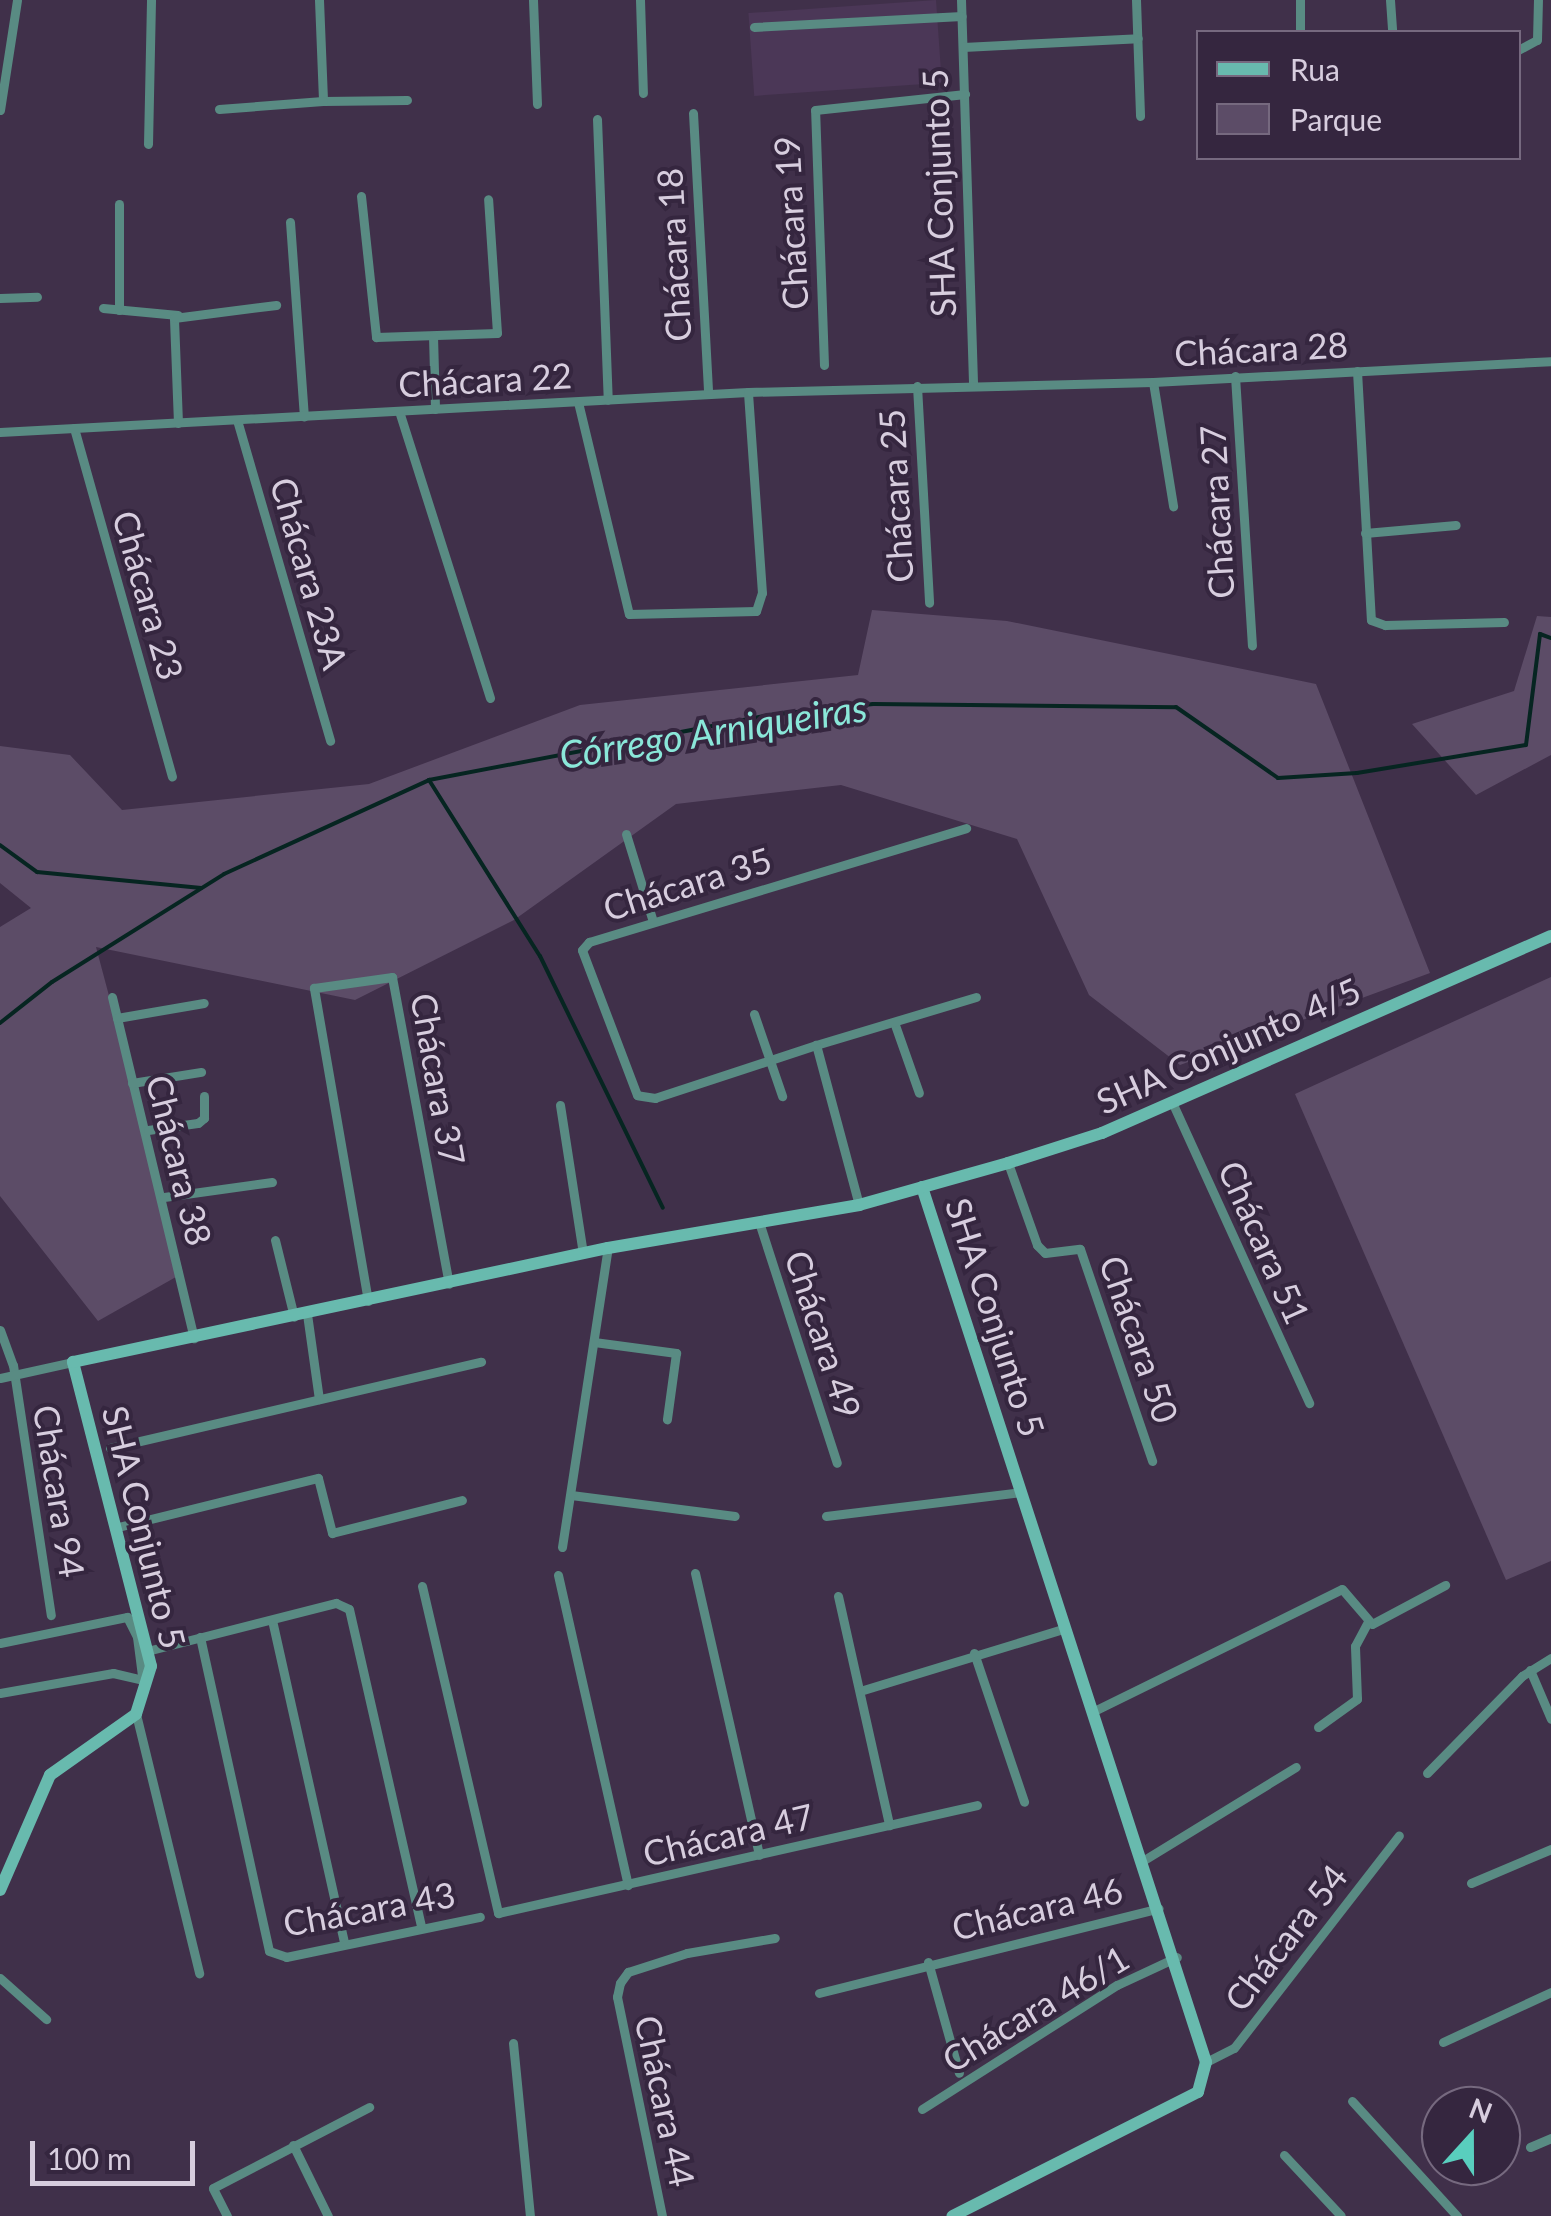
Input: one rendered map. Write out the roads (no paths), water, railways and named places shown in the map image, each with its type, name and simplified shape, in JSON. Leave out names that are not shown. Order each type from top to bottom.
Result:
[{"type":"street","points":[[0,110],[17,0]]},
{"type":"street","points":[[148,144],[151,0]]},
{"type":"street","points":[[319,0],[323,101]]},
{"type":"street","points":[[533,0],[537,104]]},
{"type":"street","points":[[640,0],[644,93]]},
{"type":"street","name":"SHA Conjunto 5","points":[[961,0],[974,384]]},
{"type":"street","points":[[1136,0],[1140,116]]},
{"type":"street","points":[[1300,0],[1300,30]]},
{"type":"street","points":[[1390,0],[1392,30]]},
{"type":"street","points":[[1521,48],[1537,40],[1538,0]]},
{"type":"street","points":[[754,26],[962,16]]},
{"type":"street","points":[[963,47],[1138,38]]},
{"type":"street","name":"Chácara 19","points":[[824,366],[815,110],[965,94]]},
{"type":"street","points":[[219,110],[323,101],[407,100]]},
{"type":"street","name":"Chácara 18","points":[[693,113],[708,394]]},
{"type":"street","name":"Chácara 18","points":[[597,119],[608,400]]},
{"type":"street","points":[[360,196],[376,337],[497,333],[488,198]]},
{"type":"street","points":[[119,204],[119,310]]},
{"type":"street","points":[[290,222],[304,416]]},
{"type":"street","points":[[0,298],[36,297]]},
{"type":"street","points":[[103,308],[178,315],[276,305]]},
{"type":"street","points":[[178,315],[172,328],[178,423]]},
{"type":"street","points":[[432,336],[435,409]]},
{"type":"street","name":"Chácara 28","points":[[974,384],[1153,382],[1551,361]]},
{"type":"street","points":[[1357,370],[1365,534],[1374,622],[1504,622]]},
{"type":"street","name":"Chácara 27","points":[[1235,376],[1252,645]]},
{"type":"street","points":[[1153,382],[1173,506]]},
{"type":"street","name":"Chácara 22","points":[[0,432],[748,392],[974,384]]},
{"type":"street","name":"Chácara 25","points":[[917,386],[929,603]]},
{"type":"street","points":[[578,402],[629,614],[756,611],[762,594],[748,392]]},
{"type":"street","points":[[399,411],[490,698]]},
{"type":"street","name":"Chácara 23A","points":[[237,420],[330,741]]},
{"type":"street","name":"Chácara 23","points":[[74,428],[172,778]]},
{"type":"street","points":[[1365,534],[1456,526]]},
{"type":"street","name":"Chácara 35","points":[[966,828],[589,942],[582,950],[637,1094],[655,1098],[976,996]]},
{"type":"street","points":[[626,834],[653,922]]},
{"type":"street","name":"SHA Conjunto 4/5","points":[[922,1187],[1008,1163],[1172,1102],[1551,936]]},
{"type":"street","name":"Chácara 37","points":[[368,1301],[314,988],[392,977],[449,1284]]},
{"type":"street","name":"Chácara 38","points":[[112,997],[132,1083],[148,1130],[194,1338]]},
{"type":"street","points":[[116,1018],[204,1003]]},
{"type":"street","points":[[754,1014],[782,1096]]},
{"type":"street","points":[[894,1022],[919,1094]]},
{"type":"street","points":[[816,1046],[858,1206]]},
{"type":"street","points":[[132,1083],[200,1072]]},
{"type":"street","points":[[148,1130],[198,1123],[204,1118],[204,1096]]},
{"type":"street","name":"Chácara 51","points":[[1172,1102],[1308,1403]]},
{"type":"street","points":[[560,1104],[584,1253]]},
{"type":"street","name":"Chácara 50","points":[[1008,1163],[1037,1245],[1045,1253],[1080,1249],[1152,1461]]},
{"type":"street","points":[[164,1197],[272,1182]]},
{"type":"street","name":"SHA Conjunto 5","points":[[0,1378],[608,1248],[858,1206],[922,1187],[1177,1957],[1206,2062]]},
{"type":"street","name":"Chácara 49","points":[[759,1222],[836,1463]]},
{"type":"street","points":[[275,1240],[300,1315],[319,1399]]},
{"type":"street","points":[[562,1546],[608,1248]]},
{"type":"street","name":"Chácara 94","points":[[0,1330],[13,1375],[51,1615]]},
{"type":"street","points":[[594,1342],[676,1354],[667,1419]]},
{"type":"street","name":"SHA Conjunto 5","points":[[74,1362],[151,1650],[136,1714]]},
{"type":"street","points":[[110,1448],[481,1362]]},
{"type":"street","points":[[118,1527],[318,1478],[332,1533],[462,1500]]},
{"type":"street","points":[[826,1516],[1021,1492]]},
{"type":"street","points":[[571,1495],[735,1516]]},
{"type":"street","points":[[694,1573],[759,1855]]},
{"type":"street","points":[[558,1575],[628,1886]]},
{"type":"street","points":[[1318,1726],[1357,1700],[1355,1646],[1367,1624],[1445,1585]]},
{"type":"street","name":"Chácara 47","points":[[422,1586],[493,1906],[503,1913],[977,1805]]},
{"type":"street","points":[[1094,1712],[1342,1590],[1367,1624]]},
{"type":"street","points":[[838,1596],[889,1826]]},
{"type":"street","points":[[151,1650],[336,1604],[349,1608],[421,1928]]},
{"type":"street","points":[[0,1643],[127,1617],[137,1637],[143,1686]]},
{"type":"street","points":[[272,1620],[344,1943]]},
{"type":"street","points":[[860,1691],[1066,1628]]},
{"type":"street","name":"Chácara 43","points":[[200,1637],[269,1951],[286,1956],[480,1917]]},
{"type":"street","points":[[974,1653],[1024,1802]]},
{"type":"street","points":[[1427,1773],[1530,1670],[1551,1658]]},
{"type":"street","points":[[1530,1670],[1551,1719]]},
{"type":"street","points":[[0,1693],[113,1673],[143,1686]]},
{"type":"street","points":[[0,1890],[50,1775],[136,1714],[200,1973]]},
{"type":"street","points":[[1144,1860],[1296,1767]]},
{"type":"street","name":"Chácara 54","points":[[1206,2062],[1234,2048],[1399,1834]]},
{"type":"street","points":[[1471,1883],[1551,1848]]},
{"type":"street","name":"Chácara 46","points":[[820,1994],[928,1962],[1159,1908]]},
{"type":"street","name":"Chácara 44","points":[[662,2216],[617,1997],[620,1983],[628,1972],[687,1953],[776,1938]]},
{"type":"street","name":"Chácara 46/1","points":[[922,2109],[1117,1984],[1177,1957]]},
{"type":"street","name":"Chácara 46","points":[[928,1962],[959,2073]]},
{"type":"street","points":[[0,1978],[46,2018]]},
{"type":"street","points":[[1442,2042],[1551,1992]]},
{"type":"street","points":[[514,2043],[530,2216]]},
{"type":"street","points":[[952,2216],[1198,2092],[1206,2062]]},
{"type":"street","points":[[1352,2101],[1458,2216]]},
{"type":"street","points":[[226,2216],[212,2188],[369,2107]]},
{"type":"street","points":[[1530,2147],[1551,2138]]},
{"type":"street","points":[[292,2145],[328,2216]]},
{"type":"street","points":[[1284,2154],[1341,2216]]},
{"type":"waterway","name":"Córrego Arniqueiras","points":[[0,1023],[52,982],[224,874],[429,780],[769,715],[873,704],[1176,707],[1278,778],[1357,773],[1526,745],[1540,634],[1551,638]]},
{"type":"waterway","points":[[429,780],[540,956],[663,1208]]},
{"type":"waterway","points":[[0,845],[37,872],[201,888]]}]
